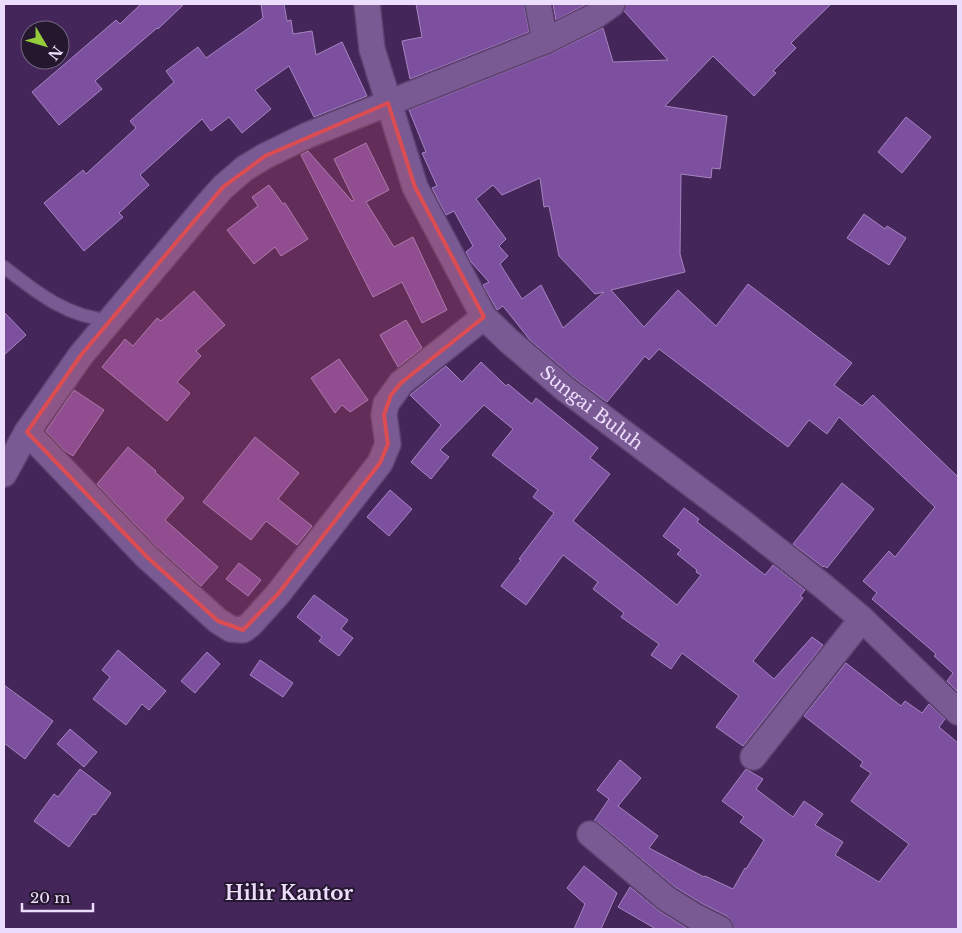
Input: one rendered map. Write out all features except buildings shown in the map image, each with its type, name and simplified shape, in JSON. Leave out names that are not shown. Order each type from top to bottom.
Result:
[{"type":"street","name":"Sungai Buluh","points":[[367,4],[372,49],[416,187],[484,317],[564,388],[743,523],[862,619],[958,712]]},
{"type":"street","points":[[538,4],[545,41]]},
{"type":"street","points":[[4,474],[27,432],[81,355],[212,199],[246,168],[265,156],[308,135],[545,41],[596,16],[612,4]]},
{"type":"street","points":[[27,432],[147,557],[218,621],[231,629],[243,630],[251,624],[278,594],[380,463],[388,444],[384,414],[386,404],[391,395],[401,383],[484,317]]},
{"type":"street","points":[[753,757],[862,619]]},
{"type":"street","points":[[590,834],[667,899],[720,929]]},
{"type":"lane","points":[[4,267],[53,303],[82,316],[110,320]]},
{"type":"highlighted area","points":[[388,103],[415,187],[484,317],[401,383],[391,395],[384,415],[388,444],[380,463],[278,594],[243,630],[218,621],[147,557],[27,432],[81,355],[223,187],[265,156]]},
{"type":"district","name":"Hilir Kantor","points":[[289,893]]}]
